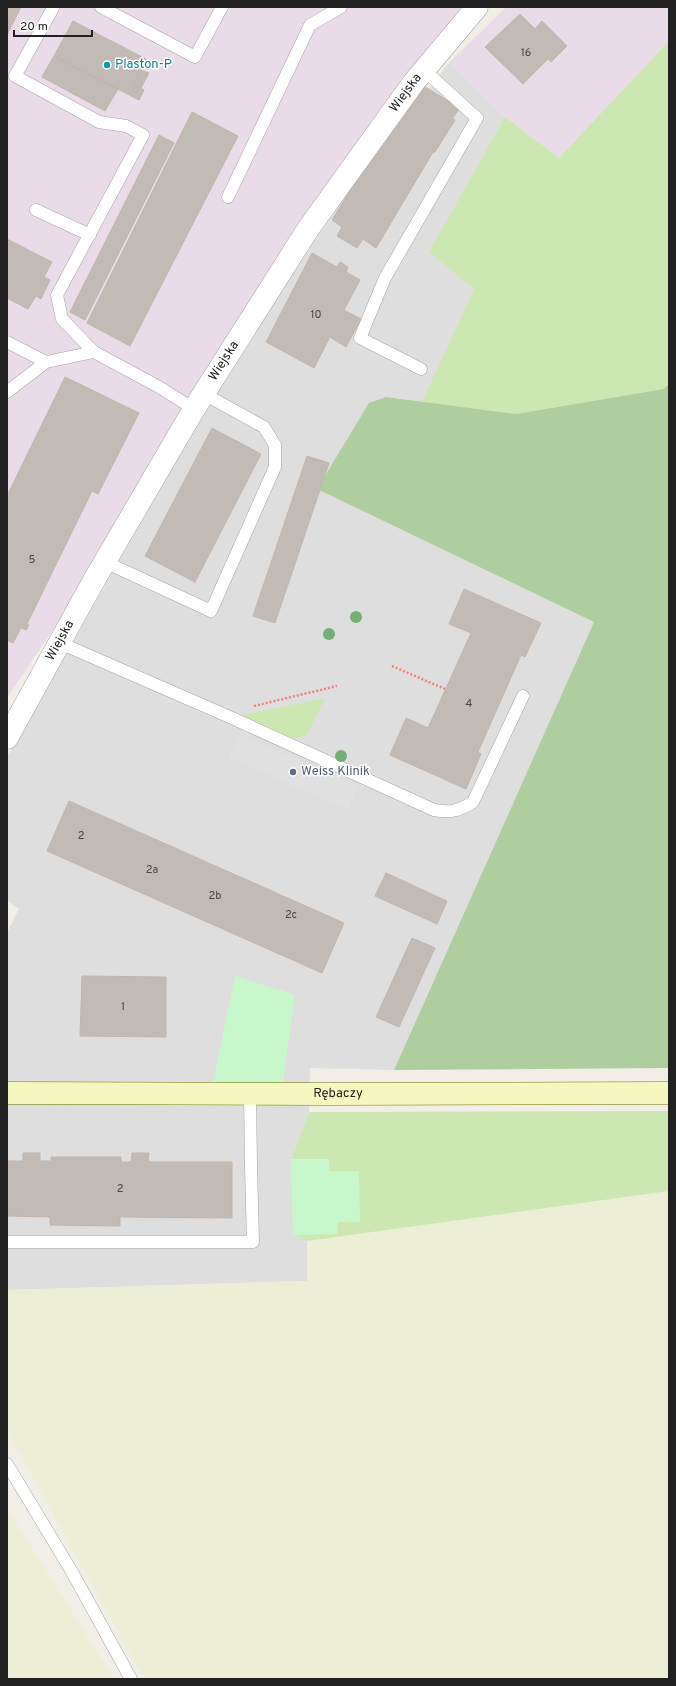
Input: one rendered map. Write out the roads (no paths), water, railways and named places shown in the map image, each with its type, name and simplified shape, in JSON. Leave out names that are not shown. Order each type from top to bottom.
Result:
[{"type":"street","name":"Wiejska","points":[[7,738],[105,562],[199,402],[308,229],[414,82],[477,7]]},
{"type":"street","name":"Rębaczy","points":[[7,1093],[669,1093]]},
{"type":"lane","points":[[101,7],[196,57],[222,7]]},
{"type":"lane","points":[[228,197],[310,25],[342,7]]},
{"type":"lane","points":[[52,8],[15,76],[99,122],[126,126],[143,135],[57,295],[62,319],[94,352],[158,387],[264,427],[275,445],[275,467],[211,611],[105,562]]},
{"type":"lane","points":[[421,370],[360,338],[385,278],[477,118],[424,70]]},
{"type":"lane","points":[[36,210],[90,235]]},
{"type":"lane","points":[[7,342],[46,362]]},
{"type":"lane","points":[[7,392],[46,362],[94,352]]},
{"type":"lane","points":[[60,643],[232,718],[434,810],[449,813],[473,802],[524,696]]},
{"type":"lane","points":[[7,1242],[253,1242],[250,1094]]},
{"type":"lane","points":[[7,1464],[72,1572],[131,1679]]},
{"type":"place","name":"Plaston-P","points":[[107,65]]},
{"type":"place","name":"Weiss Klinik","points":[[293,772]]}]
